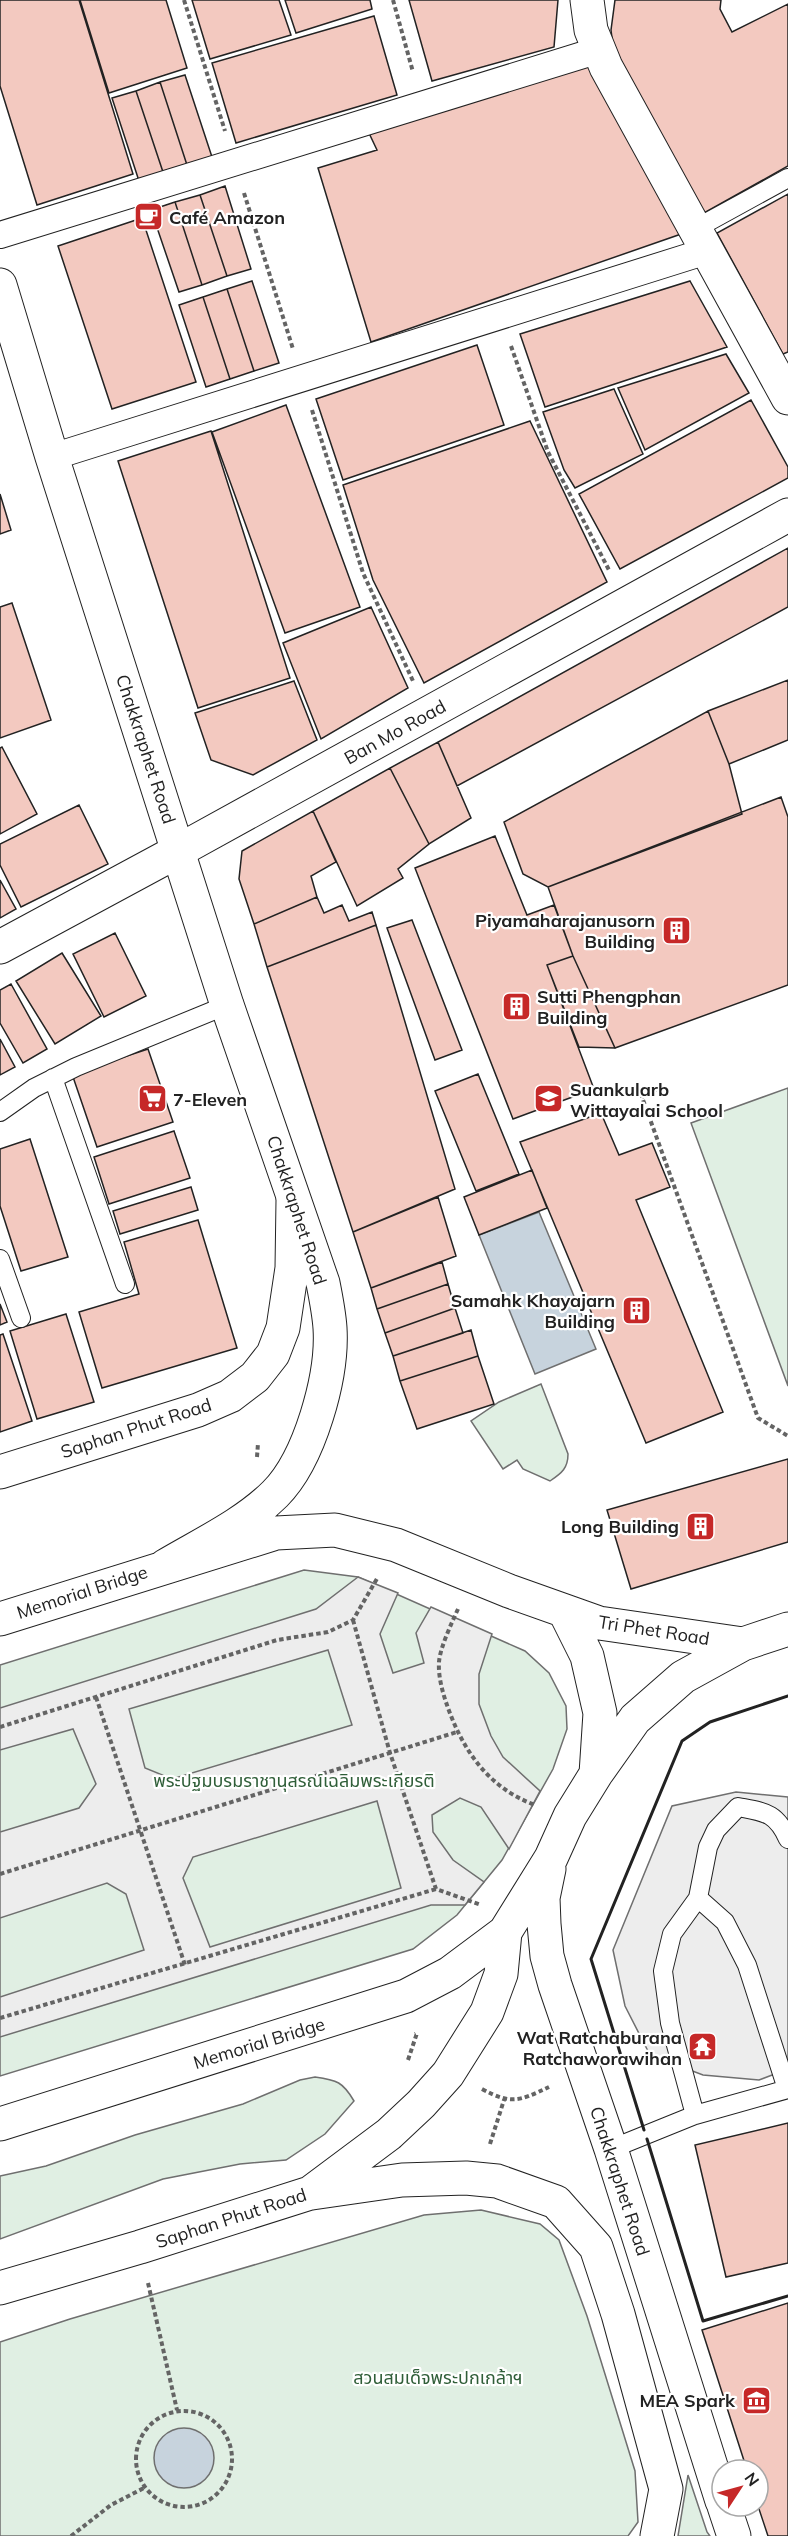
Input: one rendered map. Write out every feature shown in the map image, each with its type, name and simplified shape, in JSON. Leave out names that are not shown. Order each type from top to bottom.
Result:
[{"type":"main road","points":[[587,0],[591,30],[606,67],[788,399]]},
{"type":"main road","name":"Chakkraphet Road","points":[[0,285],[52,457],[227,1005],[323,1283],[330,1329],[322,1399],[299,1459],[276,1493],[251,1514],[165,1566]]},
{"type":"main road","name":"Ban Mo Road","points":[[0,947],[788,515]]},
{"type":"main road","name":"Saphan Phut Road","points":[[0,1472],[198,1410],[230,1396],[255,1377],[273,1354],[284,1328],[292,1268],[293,1194]]},
{"type":"main road","points":[[165,1566],[276,1533],[335,1530],[396,1545],[565,1612]]},
{"type":"main road","name":"Memorial Bridge","points":[[0,1619],[165,1566]]},
{"type":"main road","name":"Chakkraphet Road","points":[[509,1925],[551,1858],[570,1816],[596,1774],[600,1713],[586,1656],[565,1612]]},
{"type":"main road","name":"Tri Phet Road","points":[[565,1612],[599,1623],[743,1644]]},
{"type":"main road","name":"Tri Phet Road","points":[[596,1774],[635,1719],[683,1677],[743,1644],[788,1629]]},
{"type":"main road","name":"Chakkraphet Road","points":[[551,1858],[543,1898],[547,1956],[611,2149],[710,2463]]},
{"type":"main road","name":"Saphan Phut Road","points":[[0,2288],[140,2247],[310,2193],[389,2134],[448,2074],[490,2002],[501,1974],[509,1925]]},
{"type":"main road","name":"Memorial Bridge","points":[[0,2124],[406,1996],[450,1973],[509,1925]]},
{"type":"main road","points":[[310,2193],[402,2180],[466,2178],[497,2181],[556,2202],[596,2247],[618,2314],[666,2489],[657,2536]]},
{"type":"main road","points":[[728,2518],[734,2536]]},
{"type":"street","points":[[0,235],[599,50]]},
{"type":"street","points":[[52,457],[500,316],[701,240]]},
{"type":"lane","points":[[701,240],[788,178]]},
{"type":"lane","points":[[0,1112],[34,1088],[53,1078],[227,1005]]},
{"type":"lane","points":[[53,1078],[125,1284]]},
{"type":"lane","points":[[0,1259],[21,1318]]},
{"type":"lane","points":[[695,2115],[670,2023],[663,1971],[672,1934],[698,1898],[708,1846],[716,1830],[738,1807],[768,1812],[788,1839]]},
{"type":"lane","points":[[611,2149],[695,2115],[787,2089],[747,1965],[725,1922],[698,1898]]},
{"type":"path","points":[[393,0],[422,105]]},
{"type":"path","points":[[500,316],[548,452],[626,604]]},
{"type":"path","points":[[659,1088],[642,1097],[758,1418],[788,1436]]},
{"type":"path","points":[[256,1460],[258,1443]]},
{"type":"path","points":[[0,1727],[277,1640],[328,1632],[353,1620],[396,1545]]},
{"type":"path","points":[[473,1576],[454,1617],[439,1661],[443,1693],[457,1732],[468,1753],[491,1780],[514,1797],[570,1816]]},
{"type":"path","points":[[353,1620],[390,1753],[436,1888]]},
{"type":"path","points":[[96,1697],[185,1965]]},
{"type":"path","points":[[0,1874],[457,1732]]},
{"type":"path","points":[[0,2018],[185,1965],[436,1888],[509,1925]]},
{"type":"path","points":[[402,2067],[410,2058],[417,2033],[406,2037]]},
{"type":"path","points":[[475,2085],[504,2100],[524,2099],[549,2088]]},
{"type":"path","points":[[490,2145],[504,2100]]},
{"type":"path","points":[[140,2247],[177,2410]]},
{"type":"path","points":[[177,2410],[192,2410],[207,2416],[224,2432],[232,2453],[231,2469],[226,2483],[216,2495],[203,2504],[188,2507],[172,2506],[156,2499],[144,2487],[137,2472],[135,2455],[138,2440],[148,2425],[161,2415],[177,2410]]},
{"type":"path","points":[[71,2536],[111,2505],[144,2487]]},
{"type":"green space","points":[[788,1088],[788,1386],[691,1123]]},
{"type":"green space","points":[[541,1384],[568,1454],[564,1470],[550,1481],[523,1469],[517,1460],[503,1469],[471,1421],[499,1402]]},
{"type":"green space","name":"พระปฐมบรมราชานุสรณ์เฉลิมพระเกียรติ","points":[[304,1570],[358,1577],[525,1651],[549,1673],[566,1706],[567,1729],[553,1769],[502,1860],[457,1915],[413,1949],[0,2076],[0,1665]]},
{"type":"green space","points":[[315,2077],[339,2083],[354,2101],[325,2134],[286,2160],[240,2164],[163,2179],[0,2239],[0,2176],[46,2166],[135,2135],[243,2104],[300,2080]]},
{"type":"green space","name":"สวนสมเด็จพระปกเกล้าฯ","points":[[481,2210],[540,2224],[559,2240],[587,2316],[635,2471],[638,2522],[628,2536],[0,2536],[0,2342],[70,2319],[424,2215]]},
{"type":"green space","points":[[688,2475],[707,2532],[710,2536],[678,2536]]},
{"type":"shaded area","points":[[539,1212],[596,1349],[535,1374],[479,1235]]},
{"type":"shaded area","points":[[358,1577],[398,1593],[380,1634],[393,1673],[424,1663],[416,1633],[431,1607],[492,1634],[479,1674],[479,1704],[491,1736],[503,1757],[540,1791],[509,1849],[481,1807],[460,1798],[432,1815],[433,1832],[453,1860],[484,1882],[465,1905],[431,1905],[0,2037],[0,1997],[144,1950],[126,1894],[107,1883],[0,1918],[0,1832],[79,1808],[96,1784],[73,1729],[0,1750],[0,1708],[316,1609]],"holes":[[[328,1650],[352,1725],[172,1779],[145,1768],[129,1709]],[[377,1801],[401,1888],[210,1947],[183,1878],[193,1857]]]},
{"type":"shaded area","points":[[736,1792],[788,1797],[788,2069],[759,2080],[703,2075],[650,2055],[625,2006],[613,1950],[672,1806]]},
{"type":"shaded area","points":[[184,2428],[196,2430],[209,2441],[214,2458],[212,2470],[201,2483],[184,2488],[172,2486],[159,2475],[154,2458],[156,2446],[167,2433]]},
{"type":"building","points":[[0,0],[79,0],[133,174],[37,205],[0,86]]},
{"type":"building","points":[[80,0],[166,0],[187,68],[109,93]]},
{"type":"building","points":[[192,0],[279,0],[291,35],[210,59]]},
{"type":"building","points":[[285,0],[370,0],[372,9],[296,33]]},
{"type":"building","points":[[409,0],[558,0],[554,47],[432,81]]},
{"type":"building","points":[[615,0],[721,0],[720,9],[732,32],[788,4],[788,166],[704,213],[613,46],[611,30]]},
{"type":"building","points":[[374,16],[397,95],[236,143],[212,63]]},
{"type":"building","points":[[588,64],[684,233],[371,342],[318,168],[377,150],[368,131]]},
{"type":"building","points":[[185,75],[212,157],[187,165],[160,82]]},
{"type":"building","points":[[160,82],[187,165],[163,172],[136,91]]},
{"type":"building","points":[[136,91],[163,172],[139,181],[112,98]]},
{"type":"building","points":[[225,186],[251,269],[227,276],[200,195]]},
{"type":"building","points":[[788,194],[788,352],[783,354],[717,233]]},
{"type":"building","points":[[200,195],[227,276],[202,285],[175,202]]},
{"type":"building","points":[[175,202],[202,285],[179,292],[151,210]]},
{"type":"building","points":[[142,218],[196,382],[112,409],[58,246]]},
{"type":"building","points":[[252,281],[279,363],[254,371],[227,289]]},
{"type":"building","points":[[690,281],[727,347],[545,407],[520,334]]},
{"type":"building","points":[[227,289],[254,371],[230,379],[203,297]]},
{"type":"building","points":[[203,297],[230,379],[206,387],[179,305]]},
{"type":"building","points":[[477,345],[504,425],[343,480],[316,399]]},
{"type":"building","points":[[726,354],[749,393],[645,450],[618,388]]},
{"type":"building","points":[[614,389],[643,454],[575,488],[564,470],[543,412]]},
{"type":"building","points":[[751,400],[788,467],[788,478],[620,569],[579,494]]},
{"type":"building","points":[[286,405],[360,607],[285,633],[212,432]]},
{"type":"building","points":[[530,421],[607,582],[424,683],[373,580],[343,485]]},
{"type":"building","points":[[211,431],[290,678],[198,708],[118,461]]},
{"type":"building","points":[[0,494],[11,530],[0,534]]},
{"type":"building","points":[[788,548],[788,607],[457,786],[438,742]]},
{"type":"building","points":[[12,603],[51,720],[0,738],[0,607]]},
{"type":"building","points":[[371,607],[408,688],[321,739],[283,643]]},
{"type":"building","points":[[788,680],[788,740],[729,764],[708,711]]},
{"type":"building","points":[[294,681],[317,740],[253,775],[211,760],[195,713]]},
{"type":"building","points":[[708,711],[729,764],[742,814],[548,887],[523,874],[504,822]]},
{"type":"building","points":[[438,742],[471,818],[429,844],[390,768]]},
{"type":"building","points":[[2,747],[37,814],[0,834],[0,748]]},
{"type":"building","points":[[390,768],[429,844],[398,869],[403,878],[357,906],[313,811]]},
{"type":"building","name":"Piyamaharajanusorn Building","points":[[781,797],[788,817],[788,985],[615,1048],[573,956],[548,887]]},
{"type":"building","points":[[79,805],[108,864],[21,907],[0,865],[0,844]]},
{"type":"building","points":[[313,811],[336,862],[311,876],[317,897],[254,924],[239,879],[242,851]]},
{"type":"building","name":"Sutti Phengphan Building","points":[[495,836],[527,915],[554,905],[573,956],[547,965],[594,1089],[513,1119],[415,868]]},
{"type":"building","points":[[0,880],[16,909],[0,918]]},
{"type":"building","points":[[317,897],[324,913],[342,905],[349,921],[372,912],[376,925],[267,967],[254,924]]},
{"type":"building","points":[[412,920],[462,1050],[435,1060],[387,928]]},
{"type":"building","points":[[376,925],[455,1189],[353,1232],[267,967]]},
{"type":"building","points":[[115,933],[146,996],[104,1017],[73,954]]},
{"type":"building","points":[[62,953],[101,1016],[55,1044],[16,981]]},
{"type":"building","points":[[573,956],[615,1048],[579,1047],[547,965]]},
{"type":"building","points":[[11,984],[47,1049],[23,1063],[0,1023],[0,990]]},
{"type":"building","points":[[0,1039],[15,1067],[0,1075]]},
{"type":"building","points":[[148,1049],[173,1122],[97,1147],[72,1074]]},
{"type":"building","points":[[478,1074],[519,1174],[476,1191],[435,1091]]},
{"type":"building","name":"Samahk Khayajarn Building","points":[[601,1113],[619,1155],[652,1143],[670,1187],[636,1200],[723,1412],[646,1443],[520,1142]]},
{"type":"building","points":[[174,1131],[190,1178],[109,1204],[94,1157]]},
{"type":"building","points":[[30,1139],[68,1257],[21,1271],[0,1206],[0,1149]]},
{"type":"building","points":[[532,1170],[547,1208],[479,1235],[464,1197]]},
{"type":"building","points":[[191,1187],[198,1210],[120,1234],[113,1211]]},
{"type":"building","points":[[438,1197],[456,1256],[371,1288],[353,1232]]},
{"type":"building","points":[[198,1220],[237,1348],[102,1388],[79,1312],[139,1294],[124,1242]]},
{"type":"building","points":[[442,1262],[448,1284],[377,1309],[371,1288]]},
{"type":"building","points":[[448,1284],[455,1308],[385,1333],[377,1309]]},
{"type":"building","points":[[0,1304],[7,1322],[0,1325]]},
{"type":"building","points":[[455,1308],[463,1333],[393,1356],[385,1333]]},
{"type":"building","points":[[66,1314],[94,1402],[37,1419],[10,1331]]},
{"type":"building","points":[[471,1330],[478,1356],[400,1381],[393,1356]]},
{"type":"building","points":[[3,1334],[32,1421],[0,1432],[0,1335]]},
{"type":"building","points":[[478,1356],[494,1404],[417,1429],[400,1381]]},
{"type":"building","name":"Long Building","points":[[788,1459],[788,1542],[631,1589],[607,1510]]},
{"type":"building","points":[[788,2123],[788,2263],[726,2277],[695,2145]]},
{"type":"building","name":"MEA Spark","points":[[788,2303],[788,2536],[768,2536],[762,2518],[770,2518],[770,2458],[743,2458],[702,2330]]},
{"type":"wall","points":[[644,2130],[591,1959],[682,1741],[710,1722],[788,1696]]},
{"type":"wall","points":[[647,2139],[703,2321],[788,2296]]},
{"type":"place","name":"Café Amazon","points":[[148,217]]},
{"type":"place","name":"Piyamaharajanusorn Building","points":[[676,930]]},
{"type":"place","name":"Sutti Phengphan Building","points":[[516,1006]]},
{"type":"place","name":"7-Eleven","points":[[152,1099]]},
{"type":"place","name":"Suankularb Wittayalai School","points":[[549,1099]]},
{"type":"place","name":"Samahk Khayajarn Building","points":[[636,1310]]},
{"type":"place","name":"Long Building","points":[[700,1526]]},
{"type":"place","name":"Wat Ratchaburana Ratchaworawihan","points":[[703,2047]]},
{"type":"place","name":"MEA Spark","points":[[756,2400]]}]
